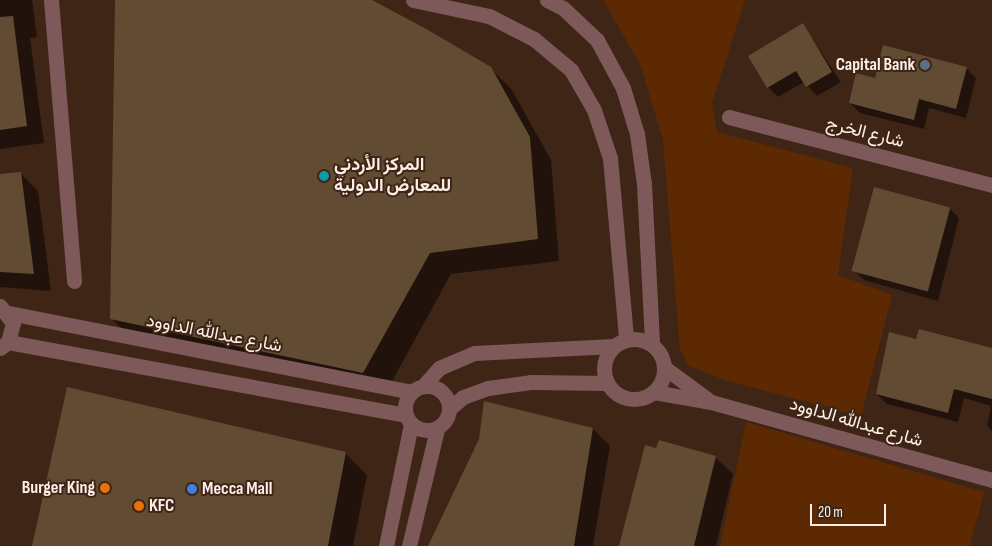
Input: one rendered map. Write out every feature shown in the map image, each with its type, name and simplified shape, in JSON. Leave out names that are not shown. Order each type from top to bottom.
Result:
[{"type":"street","points":[[50,0],[74,281]]},
{"type":"street","points":[[413,0],[489,16],[534,39],[571,70],[594,110],[610,158],[620,342],[604,370],[607,383]]},
{"type":"street","points":[[5,310],[13,333],[2,347],[408,420],[423,431],[437,429],[447,420],[450,408],[463,396],[488,388],[531,382],[607,383],[629,399],[654,392],[664,368],[652,344],[644,184],[637,134],[624,88],[597,40],[562,8],[547,0]]},
{"type":"street","name":"شارع الخرج","points":[[729,117],[992,185]]},
{"type":"street","name":"شارع عبدالله الداوود","points":[[5,310],[417,389]]},
{"type":"street","points":[[386,546],[408,420],[417,389],[440,368],[474,353],[620,342],[652,344]]},
{"type":"street","name":"شارع عبدالله الداوود","points":[[664,368],[711,402]]},
{"type":"street","points":[[417,389],[441,391],[450,408]]},
{"type":"street","name":"شارع عبدالله الداوود","points":[[654,392],[711,402],[992,480]]},
{"type":"street","points":[[409,546],[437,429]]},
{"type":"shaded area","points":[[603,0],[745,0],[712,103],[717,132],[853,168],[838,275],[892,295],[861,416],[728,381],[689,366],[680,350],[663,140],[640,64]]},
{"type":"shaded area","points":[[746,422],[984,492],[970,546],[720,546]]},
{"type":"building","name":"المركز الأردني للمعارض الدولية","points":[[115,0],[372,0],[428,30],[491,67],[530,137],[538,239],[430,253],[363,373],[110,319]]},
{"type":"building","points":[[13,16],[27,126],[0,130],[0,17]]},
{"type":"building","points":[[803,23],[832,72],[806,87],[796,71],[767,88],[748,56]]},
{"type":"building","points":[[883,45],[967,67],[956,109],[919,99],[914,120],[849,103],[856,73],[875,78]]},
{"type":"building","points":[[21,172],[34,274],[0,272],[0,174]]},
{"type":"building","points":[[874,187],[950,207],[928,291],[851,271]]},
{"type":"building","points":[[919,329],[992,348],[992,399],[954,389],[948,413],[876,394],[889,332],[916,339]]},
{"type":"building","name":"Mecca Mall","points":[[67,387],[346,452],[328,546],[32,546]]},
{"type":"building","points":[[484,401],[593,428],[574,546],[428,546],[479,439]]},
{"type":"building","points":[[659,440],[716,456],[694,546],[619,546],[645,445],[656,448]]},
{"type":"place","name":"Capital Bank","points":[[925,65]]},
{"type":"place","name":"المركز الأردني للمعارض الدولية","points":[[324,176]]},
{"type":"place","name":"Burger King","points":[[105,488]]},
{"type":"place","name":"Mecca Mall","points":[[192,489]]},
{"type":"place","name":"KFC","points":[[139,506]]}]
